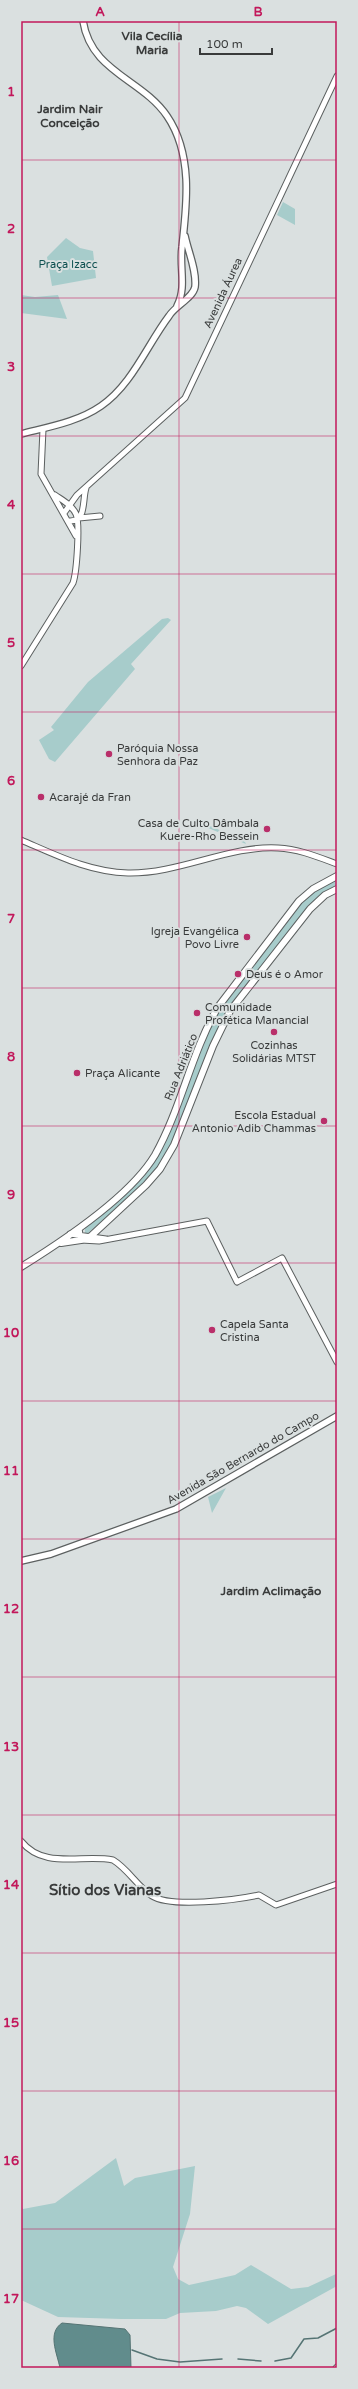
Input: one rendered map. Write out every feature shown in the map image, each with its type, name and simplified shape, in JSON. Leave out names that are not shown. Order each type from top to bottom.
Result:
[{"type":"main road","points":[[21,434],[79,418],[106,402],[126,382],[177,306],[183,293],[181,261],[184,231],[186,172],[171,123],[162,110],[95,54],[86,36],[83,21]]},
{"type":"main road","points":[[177,306],[189,296],[195,287],[194,274],[184,231]]},
{"type":"main road","name":"Rua Adriático","points":[[21,1267],[79,1229],[139,1177],[155,1154],[209,1024],[224,998],[299,901],[313,888],[337,876]]},
{"type":"main road","name":"Rua Adriático","points":[[57,1244],[91,1236],[146,1185],[160,1169],[174,1145],[213,1046],[230,1011],[310,909],[325,895],[337,889]]},
{"type":"main road","name":"Avenida São Bernardo do Campo","points":[[21,1561],[51,1554],[176,1509],[337,1416]]},
{"type":"street","name":"Avenida Áurea","points":[[64,513],[77,495],[185,398],[337,76]]},
{"type":"street","points":[[43,429],[40,470],[76,536]]},
{"type":"street","points":[[21,666],[73,583],[77,566],[76,536],[78,519],[83,510],[86,487]]},
{"type":"street","points":[[55,495],[70,506],[78,519]]},
{"type":"street","points":[[69,521],[100,516]]},
{"type":"street","points":[[21,840],[84,867],[119,872],[163,870],[249,850],[270,848],[299,851],[337,864]]},
{"type":"street","points":[[70,1234],[81,1238],[107,1239],[207,1221],[237,1282],[282,1258],[337,1362]]},
{"type":"street","points":[[79,1229],[81,1238]]},
{"type":"street","points":[[91,1236],[107,1239]]},
{"type":"street","points":[[21,1841],[28,1849],[44,1858],[113,1860],[144,1890],[165,1901],[240,1899],[259,1895],[276,1905],[337,1884]]},
{"type":"green space","points":[[283,202],[295,209],[295,225],[277,215]]},
{"type":"green space","name":"Praça Izacc","points":[[66,238],[80,248],[93,251],[96,278],[52,286],[47,257]]},
{"type":"green space","points":[[21,295],[35,297],[58,295],[67,319],[21,313]]},
{"type":"green space","points":[[168,618],[171,620],[131,664],[135,669],[55,762],[49,759],[39,740],[54,730],[51,727],[88,682],[162,619]]},
{"type":"green space","points":[[200,821],[245,842],[246,844],[199,824]]},
{"type":"green space","points":[[337,878],[337,887],[324,893],[308,907],[228,1010],[216,1033],[172,1144],[158,1167],[145,1184],[88,1233],[85,1233],[85,1227],[132,1186],[168,1133],[211,1025],[220,1009],[301,903],[315,891]]},
{"type":"green space","points":[[226,1488],[212,1513],[208,1497]]},
{"type":"green space","points":[[116,2158],[124,2186],[135,2178],[195,2166],[190,2214],[173,2267],[178,2279],[189,2285],[235,2275],[251,2265],[291,2289],[308,2287],[336,2274],[337,2286],[268,2324],[246,2308],[237,2306],[216,2311],[180,2313],[166,2319],[121,2319],[58,2317],[21,2300],[21,2206],[23,2209],[55,2203]]},
{"type":"shaded area","points":[[62,2323],[125,2329],[130,2335],[131,2368],[60,2368],[55,2350],[54,2338],[57,2327]]},
{"type":"waterway","points":[[275,2361],[291,2358],[304,2339],[318,2338],[337,2328]]},
{"type":"waterway","points":[[132,2350],[157,2359],[180,2362],[222,2359]]},
{"type":"waterway","points":[[238,2359],[261,2361]]},
{"type":"place","name":"Paróquia Nossa Senhora da Paz","points":[[109,754]]},
{"type":"place","name":"Acarajé da Fran","points":[[41,797]]},
{"type":"place","name":"Casa de Culto Dâmbala Kuere-Rho Bessein","points":[[267,829]]},
{"type":"place","name":"Igreja Evangélica Povo Livre","points":[[247,937]]},
{"type":"place","name":"Deus é o Amor","points":[[238,974]]},
{"type":"place","name":"Comunidade Profética Manancial","points":[[197,1013]]},
{"type":"place","name":"Cozinhas Solidárias MTST","points":[[274,1032]]},
{"type":"place","name":"Praça Alicante","points":[[77,1073]]},
{"type":"place","name":"Escola Estadual Antonio Adib Chammas","points":[[324,1121]]},
{"type":"place","name":"Capela Santa Cristina","points":[[212,1330]]},
{"type":"district","name":"Vila Cecília Maria","points":[[152,43]]},
{"type":"district","name":"Jardim Nair Conceição","points":[[70,116]]},
{"type":"district","name":"Jardim Aclimação","points":[[271,1591]]},
{"type":"district","name":"Sítio dos Vianas","points":[[105,1890]]}]
